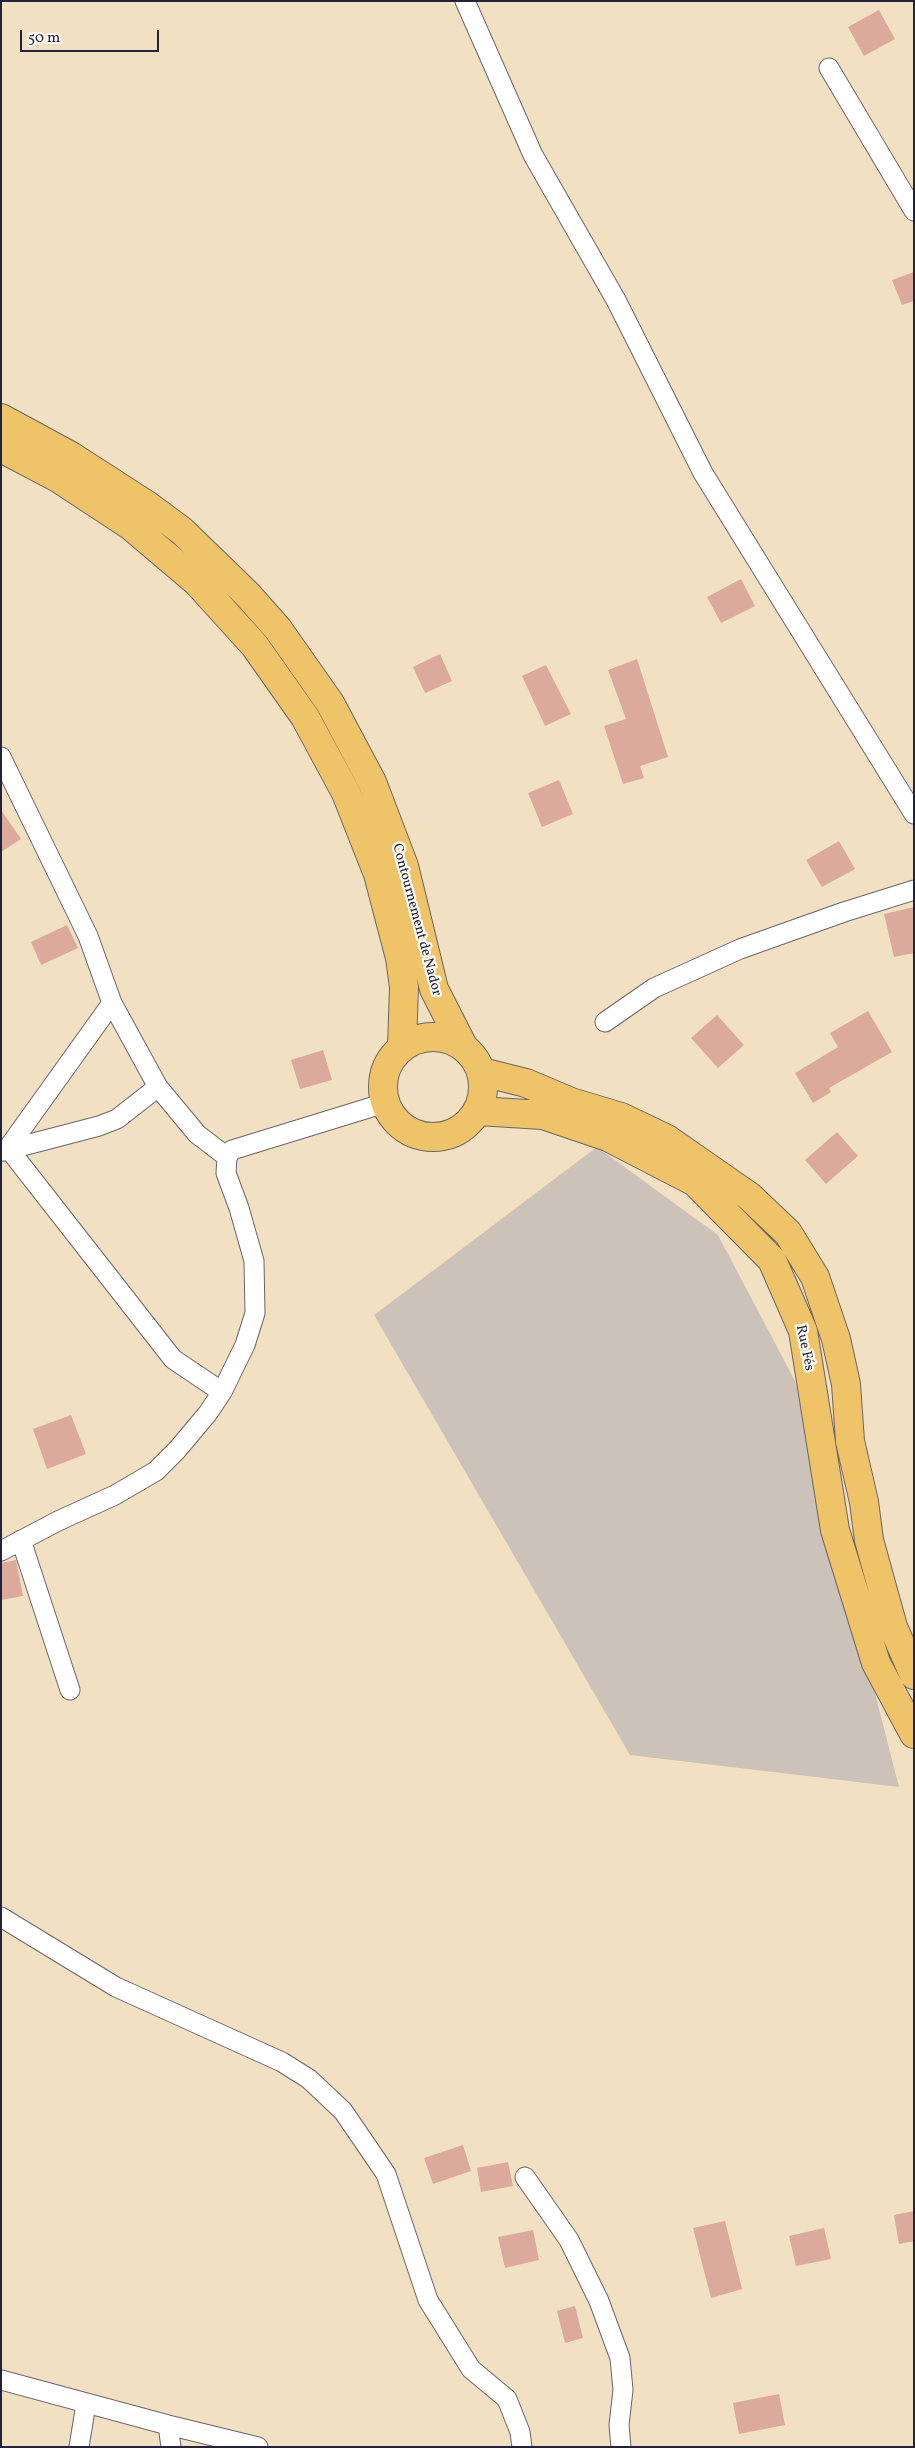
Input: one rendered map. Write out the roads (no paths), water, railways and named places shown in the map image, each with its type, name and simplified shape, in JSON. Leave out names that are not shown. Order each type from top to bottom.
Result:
[{"type":"highway","name":"Contournement de Nador","points":[[1,418],[71,456],[147,505],[182,531],[241,588],[278,629],[330,703],[372,782],[404,866],[434,989],[463,1046]]},
{"type":"highway","name":"Contournement de Nador","points":[[1,448],[58,478],[131,526],[196,582],[255,646],[305,717],[346,793],[378,874],[400,958],[404,987],[402,1046]]},
{"type":"highway","points":[[421,1037],[443,1037],[463,1046],[475,1057],[482,1072],[484,1093],[478,1111],[462,1128],[441,1137],[417,1135],[397,1123],[385,1103],[382,1083],[388,1063],[402,1046],[421,1037]]},
{"type":"highway","points":[[482,1072],[526,1083],[571,1102],[621,1117],[667,1139],[749,1196],[788,1233],[815,1277],[836,1338],[846,1384],[850,1441],[864,1502],[869,1540],[893,1627],[914,1676]]},
{"type":"highway","name":"Rue Fés","points":[[478,1111],[543,1115],[608,1137],[695,1182],[772,1260],[804,1331],[835,1530],[876,1663],[914,1734]]},
{"type":"street","points":[[465,1],[533,155],[616,300],[703,473],[914,814]]},
{"type":"street","points":[[829,68],[914,211]]},
{"type":"street","points":[[1,757],[88,936],[112,1003],[158,1087],[196,1134],[233,1152]]},
{"type":"street","points":[[605,1022],[654,988],[740,949],[844,912],[914,890]]},
{"type":"street","points":[[5,1150],[112,1003]]},
{"type":"street","points":[[5,1150],[99,1126],[117,1119],[158,1087]]},
{"type":"street","points":[[1,1551],[20,1540],[115,1496],[156,1470],[184,1442],[222,1392],[252,1327],[255,1313],[254,1262],[239,1208],[229,1184],[226,1167],[233,1152],[289,1131],[385,1103]]},
{"type":"street","points":[[5,1150],[173,1359],[222,1392]]},
{"type":"street","points":[[20,1540],[70,1690]]},
{"type":"street","points":[[1,1917],[116,1987],[282,2062],[309,2079],[337,2105],[359,2132],[386,2174],[428,2300],[472,2369],[508,2399],[520,2432],[522,2447]]},
{"type":"street","points":[[525,2177],[569,2240],[599,2301],[620,2358],[623,2390],[619,2426],[621,2447]]},
{"type":"street","points":[[1,2380],[168,2426],[258,2447]]},
{"type":"street","points":[[79,2447],[86,2404]]},
{"type":"street","points":[[168,2426],[171,2447]]}]
